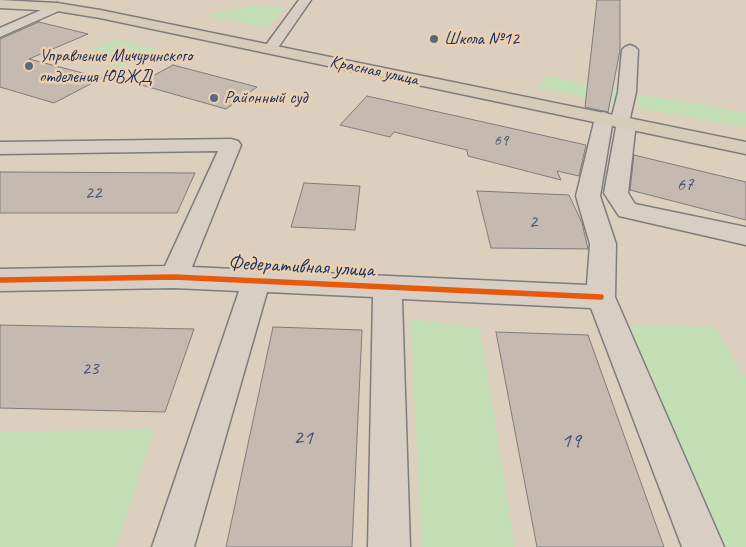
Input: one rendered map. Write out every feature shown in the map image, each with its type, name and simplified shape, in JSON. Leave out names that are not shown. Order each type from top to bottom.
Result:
[{"type":"main road","name":"Красная улица","points":[[0,4],[57,7],[100,14],[746,148]]},
{"type":"street","points":[[270,49],[305,0]]},
{"type":"street","points":[[0,33],[57,7]]},
{"type":"street","points":[[630,50],[628,92],[588,196],[603,244],[601,297],[703,547]]},
{"type":"street","points":[[617,121],[616,192],[627,210],[746,236]]},
{"type":"street","points":[[0,148],[231,145],[174,277]]},
{"type":"street","name":"Федеративная улица","points":[[0,280],[174,277],[601,297]]},
{"type":"street","points":[[174,547],[256,281]]},
{"type":"street","points":[[387,287],[389,547]]},
{"type":"green space","points":[[251,6],[287,7],[266,27],[204,15]]},
{"type":"green space","points":[[116,39],[158,49],[123,67],[79,56]]},
{"type":"green space","points":[[545,76],[619,90],[616,104],[539,88]]},
{"type":"green space","points":[[638,94],[746,112],[746,127],[638,108]]},
{"type":"green space","points":[[410,319],[480,328],[515,547],[422,547]]},
{"type":"green space","points":[[625,325],[715,327],[746,379],[746,547],[720,547]]},
{"type":"green space","points":[[154,430],[116,547],[0,547],[0,431]]},
{"type":"building","points":[[597,0],[620,0],[620,50],[608,112],[585,107]]},
{"type":"building","name":"Управление Мичуринского отделения ЮВЖД","points":[[39,22],[88,34],[29,59],[102,78],[54,103],[0,87],[0,39]]},
{"type":"building","name":"Районный суд","points":[[173,65],[257,87],[226,109],[138,84]]},
{"type":"building","points":[[367,96],[586,145],[579,176],[557,171],[561,180],[468,156],[467,150],[394,132],[390,137],[340,125]]},
{"type":"building","points":[[634,155],[746,182],[746,220],[630,190]]},
{"type":"building","points":[[0,172],[195,173],[177,213],[0,213]]},
{"type":"building","points":[[304,183],[360,186],[355,230],[291,227]]},
{"type":"building","points":[[477,191],[569,195],[582,223],[588,249],[491,248]]},
{"type":"building","points":[[0,325],[194,329],[165,412],[0,408]]},
{"type":"building","points":[[273,327],[362,330],[352,547],[226,547]]},
{"type":"building","points":[[496,332],[588,335],[664,547],[537,547]]},
{"type":"cycle path","points":[[0,280],[174,277],[601,297]]},
{"type":"place","name":"Школа №12","points":[[434,39]]},
{"type":"place","name":"Управление Мичуринского отделения ЮВЖД","points":[[29,66]]},
{"type":"place","name":"Районный суд","points":[[214,98]]}]
